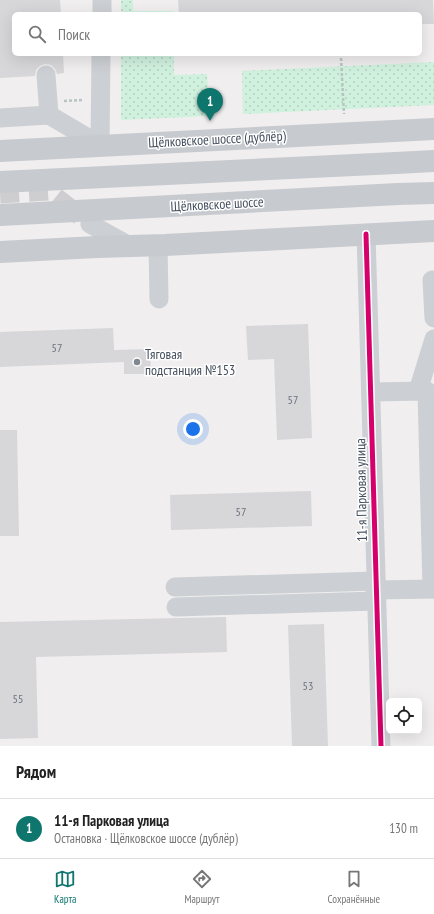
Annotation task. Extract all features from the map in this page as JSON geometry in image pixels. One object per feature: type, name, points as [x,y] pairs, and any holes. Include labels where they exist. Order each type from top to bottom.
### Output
[{"type":"main road","name":"Щёлковское шоссе (дублёр)","points":[[0,151],[434,129]]},
{"type":"main road","points":[[0,182],[434,161]]},
{"type":"main road","name":"Щёлковское шоссе","points":[[0,215],[434,193]]},
{"type":"main road","points":[[0,252],[434,231]]},
{"type":"street","points":[[102,0],[102,12]]},
{"type":"street","points":[[0,118],[49,116],[100,145],[101,56]]},
{"type":"street","points":[[46,75],[49,116]]},
{"type":"street","points":[[90,224],[130,246]]},
{"type":"street","name":"11-я Парковая улица","points":[[366,234],[375,590],[384,713],[381,746]]},
{"type":"street","points":[[158,245],[159,299]]},
{"type":"street","points":[[432,280],[434,318]]},
{"type":"street","points":[[418,391],[434,339]]},
{"type":"street","points":[[175,587],[375,590],[433,589],[427,390],[371,392]]},
{"type":"street","points":[[176,607],[375,590]]},
{"type":"path","points":[[341,58],[344,114]]},
{"type":"green space","points":[[121,0],[133,0],[133,11],[173,11],[173,12],[121,12]]},
{"type":"green space","points":[[121,56],[174,56],[174,75],[207,74],[209,116],[121,120]]},
{"type":"green space","points":[[434,62],[434,105],[243,114],[242,71]]},
{"type":"building","points":[[0,0],[60,0],[61,12],[12,12],[12,56],[63,56],[64,73],[57,74],[51,65],[45,64],[36,70],[35,76],[0,78]]},
{"type":"building","points":[[178,0],[433,0],[434,24],[422,24],[422,12],[179,12]]},
{"type":"building","points":[[308,324],[312,438],[277,440],[274,359],[248,360],[246,326]]},
{"type":"building","points":[[113,328],[114,350],[150,349],[151,374],[124,374],[124,362],[0,367],[0,332]]},
{"type":"building","points":[[0,430],[17,430],[19,536],[0,536]]},
{"type":"building","points":[[311,491],[312,526],[171,530],[170,495]]},
{"type":"building","points":[[226,617],[227,652],[36,657],[38,738],[0,739],[0,622]]},
{"type":"building","points":[[324,624],[328,746],[292,746],[288,625]]},
{"type":"tunnel","points":[[0,194],[48,191],[80,216]]},
{"type":"cycle path","points":[[366,234],[381,746]]},
{"type":"place","name":"11-я Парковая улица","points":[[210,121]]},
{"type":"place","name":"Тяговая подстанция №153","points":[[137,362]]}]
